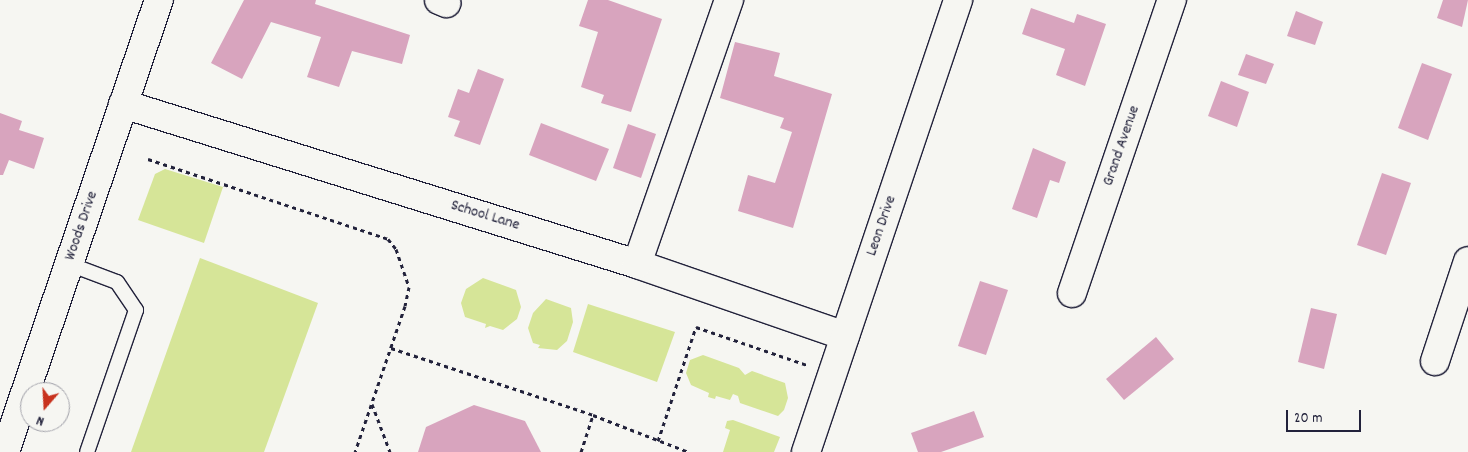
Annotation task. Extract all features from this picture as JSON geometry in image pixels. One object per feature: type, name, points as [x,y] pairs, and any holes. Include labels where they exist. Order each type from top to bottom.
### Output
[{"type":"street","name":"Woods Drive","points":[[5,452],[159,0]]},
{"type":"street","points":[[637,264],[729,0]]},
{"type":"street","name":"Leon Drive","points":[[806,452],[958,0]]},
{"type":"street","name":"Grand Avenue","points":[[1072,293],[1172,0]]},
{"type":"street","name":"School Lane","points":[[124,104],[637,264],[845,336]]},
{"type":"street","points":[[1435,360],[1468,261]]},
{"type":"lane","points":[[69,264],[116,282],[136,310],[87,452]]},
{"type":"path","points":[[148,158],[388,239],[400,258],[409,287],[391,348],[355,452]]},
{"type":"path","points":[[658,441],[696,327],[813,367]]},
{"type":"path","points":[[391,348],[593,415],[689,452]]},
{"type":"path","points":[[372,403],[390,452]]},
{"type":"path","points":[[581,452],[593,415]]},
{"type":"green space","points":[[165,169],[223,187],[204,243],[138,220],[155,174]]},
{"type":"green space","points":[[200,258],[318,303],[264,452],[131,452]]},
{"type":"green space","points":[[483,278],[516,290],[521,307],[517,319],[503,330],[490,326],[485,328],[486,324],[465,317],[461,303],[466,289]]},
{"type":"green space","points":[[546,299],[571,308],[573,322],[567,341],[557,350],[538,348],[540,345],[533,343],[528,328],[533,313]]},
{"type":"green space","points":[[588,304],[675,332],[657,382],[573,352]]},
{"type":"green space","points":[[703,355],[739,368],[745,375],[752,371],[785,383],[788,398],[784,410],[778,416],[740,403],[738,396],[733,394],[730,400],[716,396],[715,399],[708,397],[709,393],[691,385],[686,373],[690,360]]},
{"type":"green space","points":[[733,420],[780,437],[774,452],[723,452],[730,430],[725,428],[727,421]]},
{"type":"building","points":[[244,0],[316,0],[315,4],[410,35],[402,64],[352,51],[339,87],[307,77],[321,37],[271,22],[242,79],[211,63]]},
{"type":"building","points":[[588,0],[608,0],[662,19],[631,112],[601,103],[604,95],[581,87],[598,32],[579,26]]},
{"type":"building","points":[[1443,0],[1468,0],[1462,27],[1437,18]]},
{"type":"building","points":[[1031,8],[1074,23],[1077,14],[1106,24],[1085,86],[1056,75],[1065,49],[1022,34]]},
{"type":"building","points":[[1296,11],[1323,22],[1315,45],[1287,36]]},
{"type":"building","points":[[735,42],[780,53],[774,76],[832,94],[793,228],[738,211],[748,175],[775,183],[792,132],[780,128],[784,118],[720,98]]},
{"type":"building","points":[[1246,54],[1274,64],[1266,84],[1238,75]]},
{"type":"building","points":[[1422,63],[1452,74],[1428,140],[1398,128]]},
{"type":"building","points":[[478,69],[504,79],[480,145],[454,136],[460,121],[448,117],[458,89],[469,93]]},
{"type":"building","points":[[1221,81],[1249,92],[1237,127],[1208,116]]},
{"type":"building","points":[[0,113],[22,121],[19,130],[44,138],[34,169],[9,160],[3,175],[0,175]]},
{"type":"building","points":[[541,123],[609,149],[596,181],[529,155]]},
{"type":"building","points":[[628,124],[656,134],[641,178],[613,168]]},
{"type":"building","points":[[1033,148],[1066,162],[1059,183],[1050,180],[1037,218],[1012,209]]},
{"type":"building","points":[[1382,173],[1411,183],[1386,255],[1357,245]]},
{"type":"building","points":[[980,281],[1008,290],[986,355],[958,346]]},
{"type":"building","points":[[1311,308],[1337,314],[1324,369],[1298,362]]},
{"type":"building","points":[[1156,337],[1174,359],[1124,400],[1106,379]]},
{"type":"building","points":[[474,405],[525,421],[541,452],[418,452],[426,427]]},
{"type":"building","points":[[974,411],[984,437],[941,452],[918,452],[911,433]]}]
